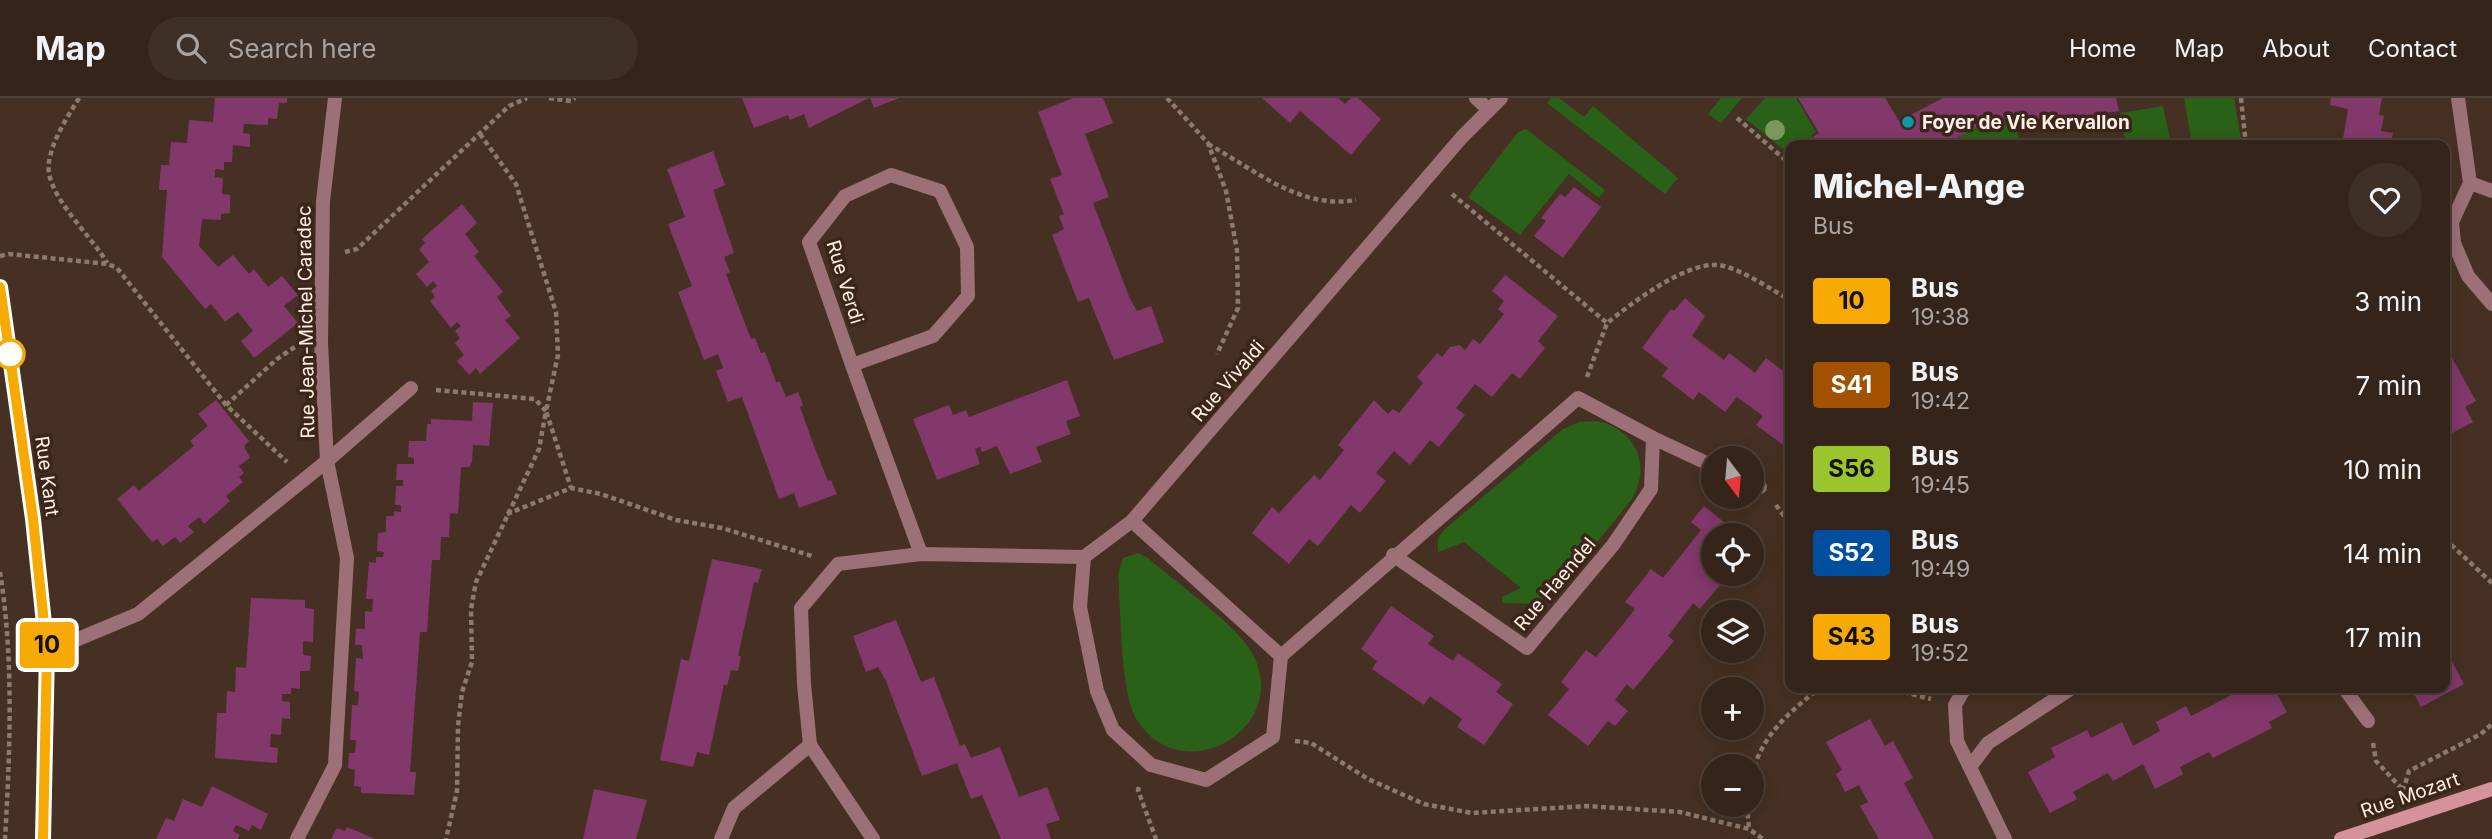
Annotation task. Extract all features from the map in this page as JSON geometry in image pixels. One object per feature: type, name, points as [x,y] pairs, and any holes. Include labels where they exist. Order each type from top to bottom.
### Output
[{"type":"street","name":"Rue Jean-Michel Caradec","points":[[297,839],[335,765],[347,558],[327,461],[321,344],[323,201],[335,98]]},
{"type":"street","points":[[1476,98],[1489,110]]},
{"type":"street","name":"Rue Vivaldi","points":[[1084,557],[1132,521],[1462,136],[1501,98]]},
{"type":"street","points":[[2458,98],[2470,183],[2452,222],[2454,243],[2468,276],[2492,304]]},
{"type":"street","name":"Rue Verdi","points":[[852,365],[933,336],[968,296],[967,247],[940,191],[891,175],[845,196],[809,242],[852,365],[921,554]]},
{"type":"street","points":[[2470,183],[2492,191]]},
{"type":"street","name":"Rue Kant","points":[[0,287],[33,519],[47,652],[43,839]]},
{"type":"street","name":"Rue Jean-Michel Caradec","points":[[47,652],[138,614],[306,479],[411,388]]},
{"type":"street","points":[[873,839],[810,745],[802,608],[838,564],[921,554],[1084,557],[1080,607],[1097,691],[1113,730],[1151,765],[1206,780],[1273,737],[1281,656],[1393,555],[1578,398],[1701,460]]},
{"type":"street","name":"Rue Haendel","points":[[1393,555],[1527,648],[1613,545],[1651,489],[1653,438]]},
{"type":"street","points":[[1132,521],[1281,656]]},
{"type":"street","points":[[1962,693],[1955,705],[1956,741],[2005,839]]},
{"type":"street","points":[[1970,767],[1988,743],[2064,693]]},
{"type":"street","points":[[2348,693],[2368,721]]},
{"type":"street","points":[[721,839],[734,808],[810,745]]},
{"type":"street","name":"Rue Mozart","points":[[2342,839],[2492,789]]},
{"type":"path","points":[[79,98],[55,139],[48,165],[54,186],[66,208],[100,249],[108,264]]},
{"type":"path","points":[[322,259],[357,249],[509,106],[527,98]]},
{"type":"path","points":[[549,98],[571,101],[575,98]]},
{"type":"path","points":[[1167,98],[1208,143],[1304,198],[1335,204],[1356,200]]},
{"type":"path","points":[[2241,98],[2245,140]]},
{"type":"path","points":[[1737,118],[1785,160]]},
{"type":"path","points":[[446,839],[457,791],[458,726],[462,692],[472,663],[471,608],[476,582],[539,449],[558,355],[556,313],[516,184],[480,134]]},
{"type":"path","points":[[1208,143],[1226,191],[1237,250],[1238,308],[1217,354]]},
{"type":"path","points":[[1452,194],[1607,323]]},
{"type":"path","points":[[0,256],[28,255],[108,264],[117,268],[226,405],[306,479]]},
{"type":"path","points":[[1578,398],[1607,323],[1661,286],[1692,270],[1717,265],[1755,280],[1785,297]]},
{"type":"path","points":[[226,405],[295,346],[321,344]]},
{"type":"path","points":[[411,388],[535,399],[546,411],[571,488]]},
{"type":"path","points":[[506,514],[571,488],[601,494],[676,520],[722,528],[838,564]]},
{"type":"path","points":[[2450,544],[2492,583]]},
{"type":"path","points":[[0,572],[8,683],[9,777],[5,839]]},
{"type":"path","points":[[1757,754],[1794,707],[1814,693]]},
{"type":"path","points":[[1907,693],[1955,705]]},
{"type":"path","points":[[2368,721],[2376,761],[2403,791],[2409,771],[2481,734],[2492,724]]},
{"type":"path","points":[[1273,737],[1311,743],[1368,779],[1424,804],[1472,813],[1627,807],[1680,812],[1749,829],[1763,839]]},
{"type":"path","points":[[1151,765],[1138,790],[1156,839]]},
{"type":"path","points":[[1748,817],[1749,829]]},
{"type":"green space","points":[[1551,98],[1559,98],[1584,117],[1593,106],[1678,178],[1665,194],[1547,103]]},
{"type":"green space","points":[[1721,98],[1742,98],[1721,123],[1708,114]]},
{"type":"green space","points":[[1765,98],[1796,98],[1816,132],[1811,136],[1813,140],[1785,140],[1785,151],[1746,119]]},
{"type":"green space","points":[[2184,98],[2234,98],[2241,140],[2191,140]]},
{"type":"green space","points":[[2163,106],[2170,140],[2125,140],[2120,113]]},
{"type":"green space","points":[[2013,120],[2019,140],[1953,140],[1975,128]]},
{"type":"green space","points":[[1526,129],[1605,190],[1599,198],[1569,174],[1520,235],[1468,197],[1518,132]]},
{"type":"green space","points":[[1597,421],[1610,425],[1630,440],[1640,461],[1638,486],[1632,499],[1557,592],[1533,604],[1502,602],[1502,597],[1521,588],[1464,542],[1438,552],[1438,538],[1444,530],[1563,429],[1579,422]]},
{"type":"green space","points":[[1138,553],[1148,558],[1218,616],[1251,651],[1261,678],[1258,704],[1246,725],[1228,741],[1205,750],[1180,751],[1157,741],[1137,720],[1131,707],[1124,671],[1118,574],[1123,558]]},
{"type":"building","points":[[215,98],[287,98],[287,103],[279,103],[277,119],[268,118],[268,125],[244,124],[243,133],[250,134],[250,147],[233,145],[232,162],[224,162],[224,170],[215,169],[215,177],[223,178],[222,194],[230,195],[230,213],[221,214],[221,220],[202,219],[199,246],[218,267],[233,255],[249,274],[254,269],[268,287],[282,276],[298,295],[284,306],[298,323],[254,358],[241,341],[253,331],[238,312],[225,322],[211,304],[205,309],[162,257],[167,190],[159,190],[161,165],[169,165],[171,142],[187,143],[189,120],[213,122]]},
{"type":"building","points":[[742,98],[869,98],[809,128],[804,114],[790,120],[788,115],[754,128]]},
{"type":"building","points":[[870,98],[899,98],[874,108]]},
{"type":"building","points":[[1073,98],[1103,98],[1113,123],[1085,134],[1109,197],[1093,203],[1130,299],[1137,311],[1151,306],[1164,342],[1114,360],[1089,298],[1078,302],[1052,235],[1064,229],[1059,216],[1064,214],[1050,179],[1062,175],[1038,112]]},
{"type":"building","points":[[1262,98],[1338,98],[1345,104],[1351,98],[1358,98],[1381,119],[1351,155],[1300,111],[1290,123]]},
{"type":"building","name":"Foyer de Vie Kervallon","points":[[1798,98],[1885,98],[1899,121],[1943,98],[2116,98],[2119,111],[2032,124],[2031,117],[1975,128],[1953,140],[1815,140],[1813,137],[1819,133]]},
{"type":"building","points":[[2331,98],[2382,98],[2379,115],[2384,116],[2381,131],[2393,133],[2391,140],[2343,140],[2348,109],[2330,105]]},
{"type":"building","points":[[713,151],[725,185],[713,190],[734,253],[724,257],[730,272],[726,274],[751,339],[755,338],[761,353],[765,352],[776,382],[780,382],[786,397],[798,392],[803,405],[800,407],[814,446],[828,481],[831,480],[837,494],[799,508],[794,493],[779,499],[742,397],[728,402],[716,371],[723,368],[718,354],[704,360],[678,292],[692,286],[668,224],[685,217],[667,169]]},
{"type":"building","points":[[1574,187],[1601,207],[1563,258],[1534,236],[1546,221],[1541,218],[1560,194],[1565,197]]},
{"type":"building","points":[[462,204],[477,223],[465,234],[479,252],[474,256],[503,292],[497,297],[511,316],[505,320],[520,338],[480,374],[476,368],[469,375],[457,361],[464,355],[455,343],[460,338],[455,331],[461,326],[457,322],[451,328],[430,301],[435,297],[431,291],[437,286],[433,281],[427,287],[416,274],[429,262],[419,249],[425,243],[422,239]]},
{"type":"building","points":[[1505,275],[1558,316],[1538,341],[1545,348],[1520,379],[1512,373],[1492,397],[1475,384],[1456,408],[1465,415],[1439,447],[1430,440],[1410,465],[1394,451],[1376,473],[1386,481],[1360,513],[1351,505],[1318,546],[1309,539],[1289,564],[1252,533],[1272,507],[1279,513],[1314,475],[1320,480],[1344,450],[1338,445],[1374,400],[1388,414],[1393,409],[1399,413],[1423,383],[1417,377],[1437,353],[1442,357],[1450,347],[1459,345],[1465,350],[1473,339],[1480,344],[1504,314],[1498,309],[1504,301],[1492,291]]},
{"type":"building","points":[[1685,298],[1705,316],[1692,336],[1724,360],[1729,353],[1755,373],[1766,358],[1785,372],[1785,446],[1756,425],[1763,416],[1737,397],[1725,412],[1699,392],[1693,400],[1662,376],[1668,368],[1642,348],[1671,309],[1674,311]]},
{"type":"building","points":[[2451,356],[2476,401],[2465,407],[2473,422],[2450,434]]},
{"type":"building","points":[[1067,380],[1080,416],[1066,421],[1071,434],[1036,447],[1042,462],[1010,474],[997,446],[982,452],[980,447],[975,449],[980,464],[937,480],[913,419],[949,405],[953,415],[966,410],[969,417]]},
{"type":"building","points":[[216,400],[249,441],[244,446],[250,458],[239,466],[244,473],[239,477],[243,482],[226,496],[230,501],[204,524],[199,517],[188,526],[194,532],[180,543],[175,537],[163,546],[157,539],[152,542],[117,499],[134,485],[139,491],[194,446],[190,441],[208,426],[198,414]]},
{"type":"building","points":[[473,402],[493,403],[489,446],[473,445],[472,462],[469,467],[461,467],[458,514],[450,513],[449,537],[441,537],[440,560],[432,560],[427,632],[420,632],[410,772],[416,772],[414,795],[361,793],[361,787],[354,786],[355,770],[348,768],[349,753],[355,753],[356,740],[350,740],[352,705],[358,705],[359,692],[354,691],[356,658],[363,659],[362,645],[355,645],[356,629],[365,629],[365,611],[372,612],[373,599],[366,599],[369,562],[376,563],[376,557],[383,557],[384,552],[377,551],[378,533],[386,532],[386,516],[394,516],[394,511],[401,512],[401,505],[395,505],[396,486],[403,486],[403,480],[396,480],[397,464],[414,464],[414,458],[408,457],[409,441],[426,441],[427,424],[431,424],[431,419],[472,421]]},
{"type":"building","points":[[1702,509],[1708,509],[1725,523],[1701,523],[1701,530],[1691,522]]},
{"type":"building","points":[[1701,530],[1701,586],[1719,586],[1707,600],[1701,600],[1700,609],[1693,603],[1668,636],[1674,641],[1633,690],[1627,684],[1615,700],[1628,711],[1615,726],[1608,721],[1588,746],[1548,715],[1569,689],[1561,682],[1586,650],[1596,657],[1616,633],[1635,609],[1625,602],[1651,569],[1663,578]]},
{"type":"building","points":[[712,559],[762,569],[758,583],[754,582],[738,656],[741,656],[738,671],[731,670],[727,686],[724,684],[709,755],[697,752],[693,767],[660,760],[681,659],[689,661]]},
{"type":"building","points":[[251,598],[305,600],[305,608],[314,609],[313,642],[303,641],[303,655],[311,656],[310,671],[300,671],[300,689],[291,688],[291,694],[282,694],[282,701],[290,702],[290,719],[282,718],[281,735],[271,734],[270,747],[278,748],[277,763],[215,758],[217,713],[226,713],[227,691],[235,692],[236,667],[246,668]]},
{"type":"building","points":[[1391,606],[1434,636],[1428,644],[1453,661],[1458,653],[1502,684],[1496,692],[1513,704],[1484,745],[1457,727],[1462,719],[1430,696],[1424,705],[1372,669],[1377,661],[1361,649]]},
{"type":"building","points":[[896,620],[921,682],[934,677],[960,746],[965,744],[971,758],[1000,747],[1019,797],[1047,787],[1060,820],[1046,824],[1051,839],[1001,839],[982,795],[971,799],[957,763],[922,776],[886,681],[878,667],[866,672],[853,636]]},
{"type":"building","points":[[2450,658],[2464,684],[2450,691]]},
{"type":"building","points":[[2235,693],[2277,693],[2287,712],[2269,722],[2272,728],[2213,758],[2209,752],[2180,767],[2183,774],[2155,789],[2143,764],[2113,781],[2108,773],[2073,792],[2077,799],[2050,813],[2028,772],[2055,757],[2051,748],[2087,730],[2091,738],[2122,722],[2133,746],[2160,731],[2156,722],[2186,706],[2191,716]]},
{"type":"building","points":[[2414,693],[2447,693],[2421,707]]},
{"type":"building","points":[[1870,719],[1885,746],[1893,741],[1913,778],[1904,783],[1934,839],[1879,839],[1860,806],[1868,802],[1859,785],[1845,792],[1836,774],[1842,770],[1826,742]]},
{"type":"building","points":[[212,786],[268,814],[261,830],[252,825],[249,831],[236,825],[233,831],[240,835],[238,839],[156,839],[166,818],[174,821],[183,799],[202,807]]},
{"type":"building","points":[[594,789],[647,800],[636,839],[583,839]]},
{"type":"building","points":[[347,827],[375,839],[331,839],[337,828],[345,831]]},
{"type":"bus line","name":"10","points":[[0,287],[33,519],[47,652],[43,839]]},
{"type":"place","name":"Foyer de Vie Kervallon","points":[[1908,122]]}]
